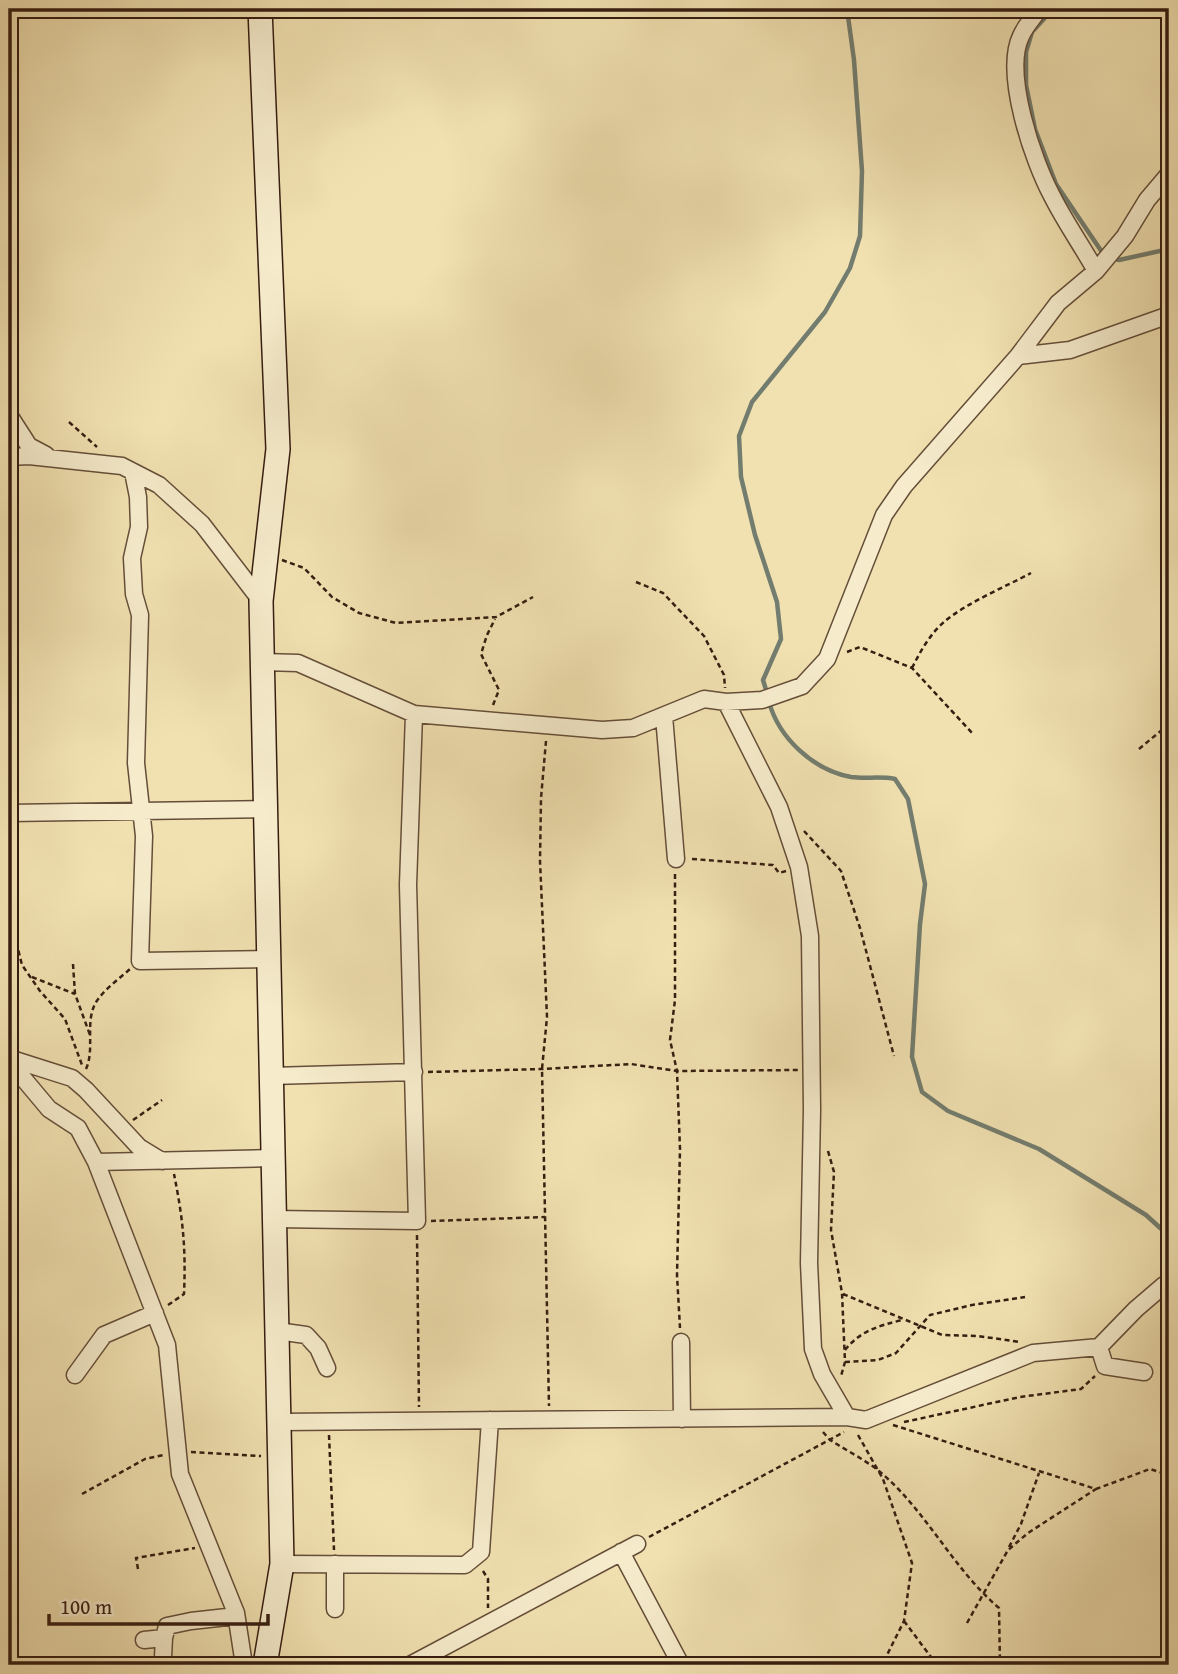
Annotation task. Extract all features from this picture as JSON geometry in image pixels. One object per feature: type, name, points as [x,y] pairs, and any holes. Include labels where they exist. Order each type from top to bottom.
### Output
[{"type":"street","points":[[9,1066],[50,1109],[78,1128],[96,1162],[167,1345],[180,1474],[236,1616],[243,1658],[266,1658],[282,1564],[261,601],[278,449],[260,9]]},
{"type":"street","points":[[1039,9],[1020,36],[1014,65],[1021,108],[1034,155],[1051,196],[1104,261]]},
{"type":"street","points":[[262,662],[298,663],[414,714],[602,730],[633,728],[704,699],[726,702],[762,700],[802,686],[827,659],[884,515],[904,486],[1018,356],[1058,303],[1104,261],[1169,174]]},
{"type":"street","points":[[1018,356],[1070,350],[1169,315]]},
{"type":"street","points":[[9,415],[29,446],[51,458]]},
{"type":"street","points":[[11,460],[51,458],[128,469],[159,485],[202,524],[261,601]]},
{"type":"street","points":[[128,469],[138,497],[139,527],[132,558],[134,594],[140,615],[136,763],[144,836],[140,961],[268,959]]},
{"type":"street","points":[[726,702],[779,807],[799,867],[810,936],[812,1070],[809,1263],[813,1349],[822,1374],[847,1417]]},
{"type":"street","points":[[274,1219],[417,1221],[408,885],[414,714]]},
{"type":"street","points":[[664,716],[676,859]]},
{"type":"street","points":[[9,813],[265,809]]},
{"type":"street","points":[[9,1058],[72,1078],[139,1147],[167,1161]]},
{"type":"street","points":[[271,1076],[414,1072]]},
{"type":"street","points":[[96,1162],[273,1158]]},
{"type":"street","points":[[279,1422],[847,1417],[866,1420],[1033,1353],[1099,1347],[1164,1285]]},
{"type":"street","points":[[75,1375],[104,1335],[155,1313]]},
{"type":"street","points":[[276,1331],[306,1335],[318,1348],[327,1368]]},
{"type":"street","points":[[681,1342],[682,1419]]},
{"type":"street","points":[[1099,1347],[1105,1366],[1144,1372]]},
{"type":"street","points":[[282,1564],[465,1565],[481,1552],[489,1420]]},
{"type":"street","points":[[410,1665],[637,1544]]},
{"type":"street","points":[[621,1552],[681,1665]]},
{"type":"street","points":[[335,1564],[335,1609]]},
{"type":"street","points":[[163,1657],[167,1626],[236,1616]]},
{"type":"street","points":[[144,1640],[164,1638]]},
{"type":"path","points":[[69,422],[128,469]]},
{"type":"path","points":[[266,554],[304,568],[332,597],[359,613],[396,623],[496,617],[533,597]]},
{"type":"path","points":[[912,668],[924,646],[944,622],[1031,573]]},
{"type":"path","points":[[636,582],[663,593],[704,636],[724,675],[726,702]]},
{"type":"path","points":[[480,721],[496,701],[499,690],[481,654],[496,617]]},
{"type":"path","points":[[827,659],[859,647],[912,668],[973,734]]},
{"type":"path","points":[[1139,749],[1169,724]]},
{"type":"path","points":[[547,726],[540,848],[547,1017],[542,1069],[550,1420]]},
{"type":"path","points":[[779,807],[821,847],[841,871],[860,928],[894,1056]]},
{"type":"path","points":[[9,832],[18,949],[22,965],[40,992],[65,1019],[81,1061],[83,1075],[91,1058],[90,1024],[95,1004],[140,961]]},
{"type":"path","points":[[681,1342],[677,1275],[680,1149],[677,1071],[670,1040],[674,1000],[676,859],[773,865],[779,873],[799,867]]},
{"type":"path","points":[[73,964],[75,994],[91,1038]]},
{"type":"path","points":[[30,976],[75,994]]},
{"type":"path","points":[[414,1072],[631,1064],[677,1071],[812,1070]]},
{"type":"path","points":[[122,1129],[162,1100]]},
{"type":"path","points":[[827,1148],[834,1172],[831,1230],[842,1293],[845,1350],[845,1362],[834,1396]]},
{"type":"path","points":[[155,1313],[184,1294],[186,1249],[183,1217],[167,1161]]},
{"type":"path","points":[[420,1421],[417,1221],[545,1217]]},
{"type":"path","points":[[842,1293],[942,1335],[1019,1341],[1033,1353]]},
{"type":"path","points":[[845,1362],[878,1360],[896,1353],[930,1315],[1025,1297]]},
{"type":"path","points":[[845,1350],[854,1339],[873,1327],[904,1319]]},
{"type":"path","points":[[893,1425],[1020,1397],[1082,1389],[1105,1366]]},
{"type":"path","points":[[847,1417],[879,1472],[912,1563],[904,1621],[882,1665]]},
{"type":"path","points":[[866,1420],[893,1425],[1096,1489]]},
{"type":"path","points":[[329,1421],[335,1564]]},
{"type":"path","points":[[637,1544],[829,1439],[879,1472],[914,1508],[984,1595],[999,1608],[1000,1665]]},
{"type":"path","points":[[82,1494],[145,1459],[178,1451],[279,1457]]},
{"type":"path","points":[[1008,1550],[1028,1533],[1096,1489],[1150,1469],[1169,1475]]},
{"type":"path","points":[[967,1623],[1021,1524],[1039,1473]]},
{"type":"path","points":[[138,1569],[136,1558],[208,1545]]},
{"type":"path","points":[[475,1557],[488,1579],[488,1622]]},
{"type":"path","points":[[904,1621],[937,1665]]},
{"type":"waterway","points":[[767,693],[763,680],[781,639],[777,602],[755,535],[741,477],[739,436],[752,402],[825,312],[850,268],[860,236],[862,171],[854,60],[847,9]]},
{"type":"waterway","points":[[1053,9],[1032,32],[1026,52],[1026,85],[1035,129],[1056,184],[1104,255]]},
{"type":"waterway","points":[[1112,258],[1119,260],[1169,249]]},
{"type":"waterway","points":[[769,702],[789,740],[811,760],[851,777],[895,779],[908,799],[925,884],[912,1057],[922,1092],[948,1111],[1039,1149],[1146,1215],[1169,1236]]}]
